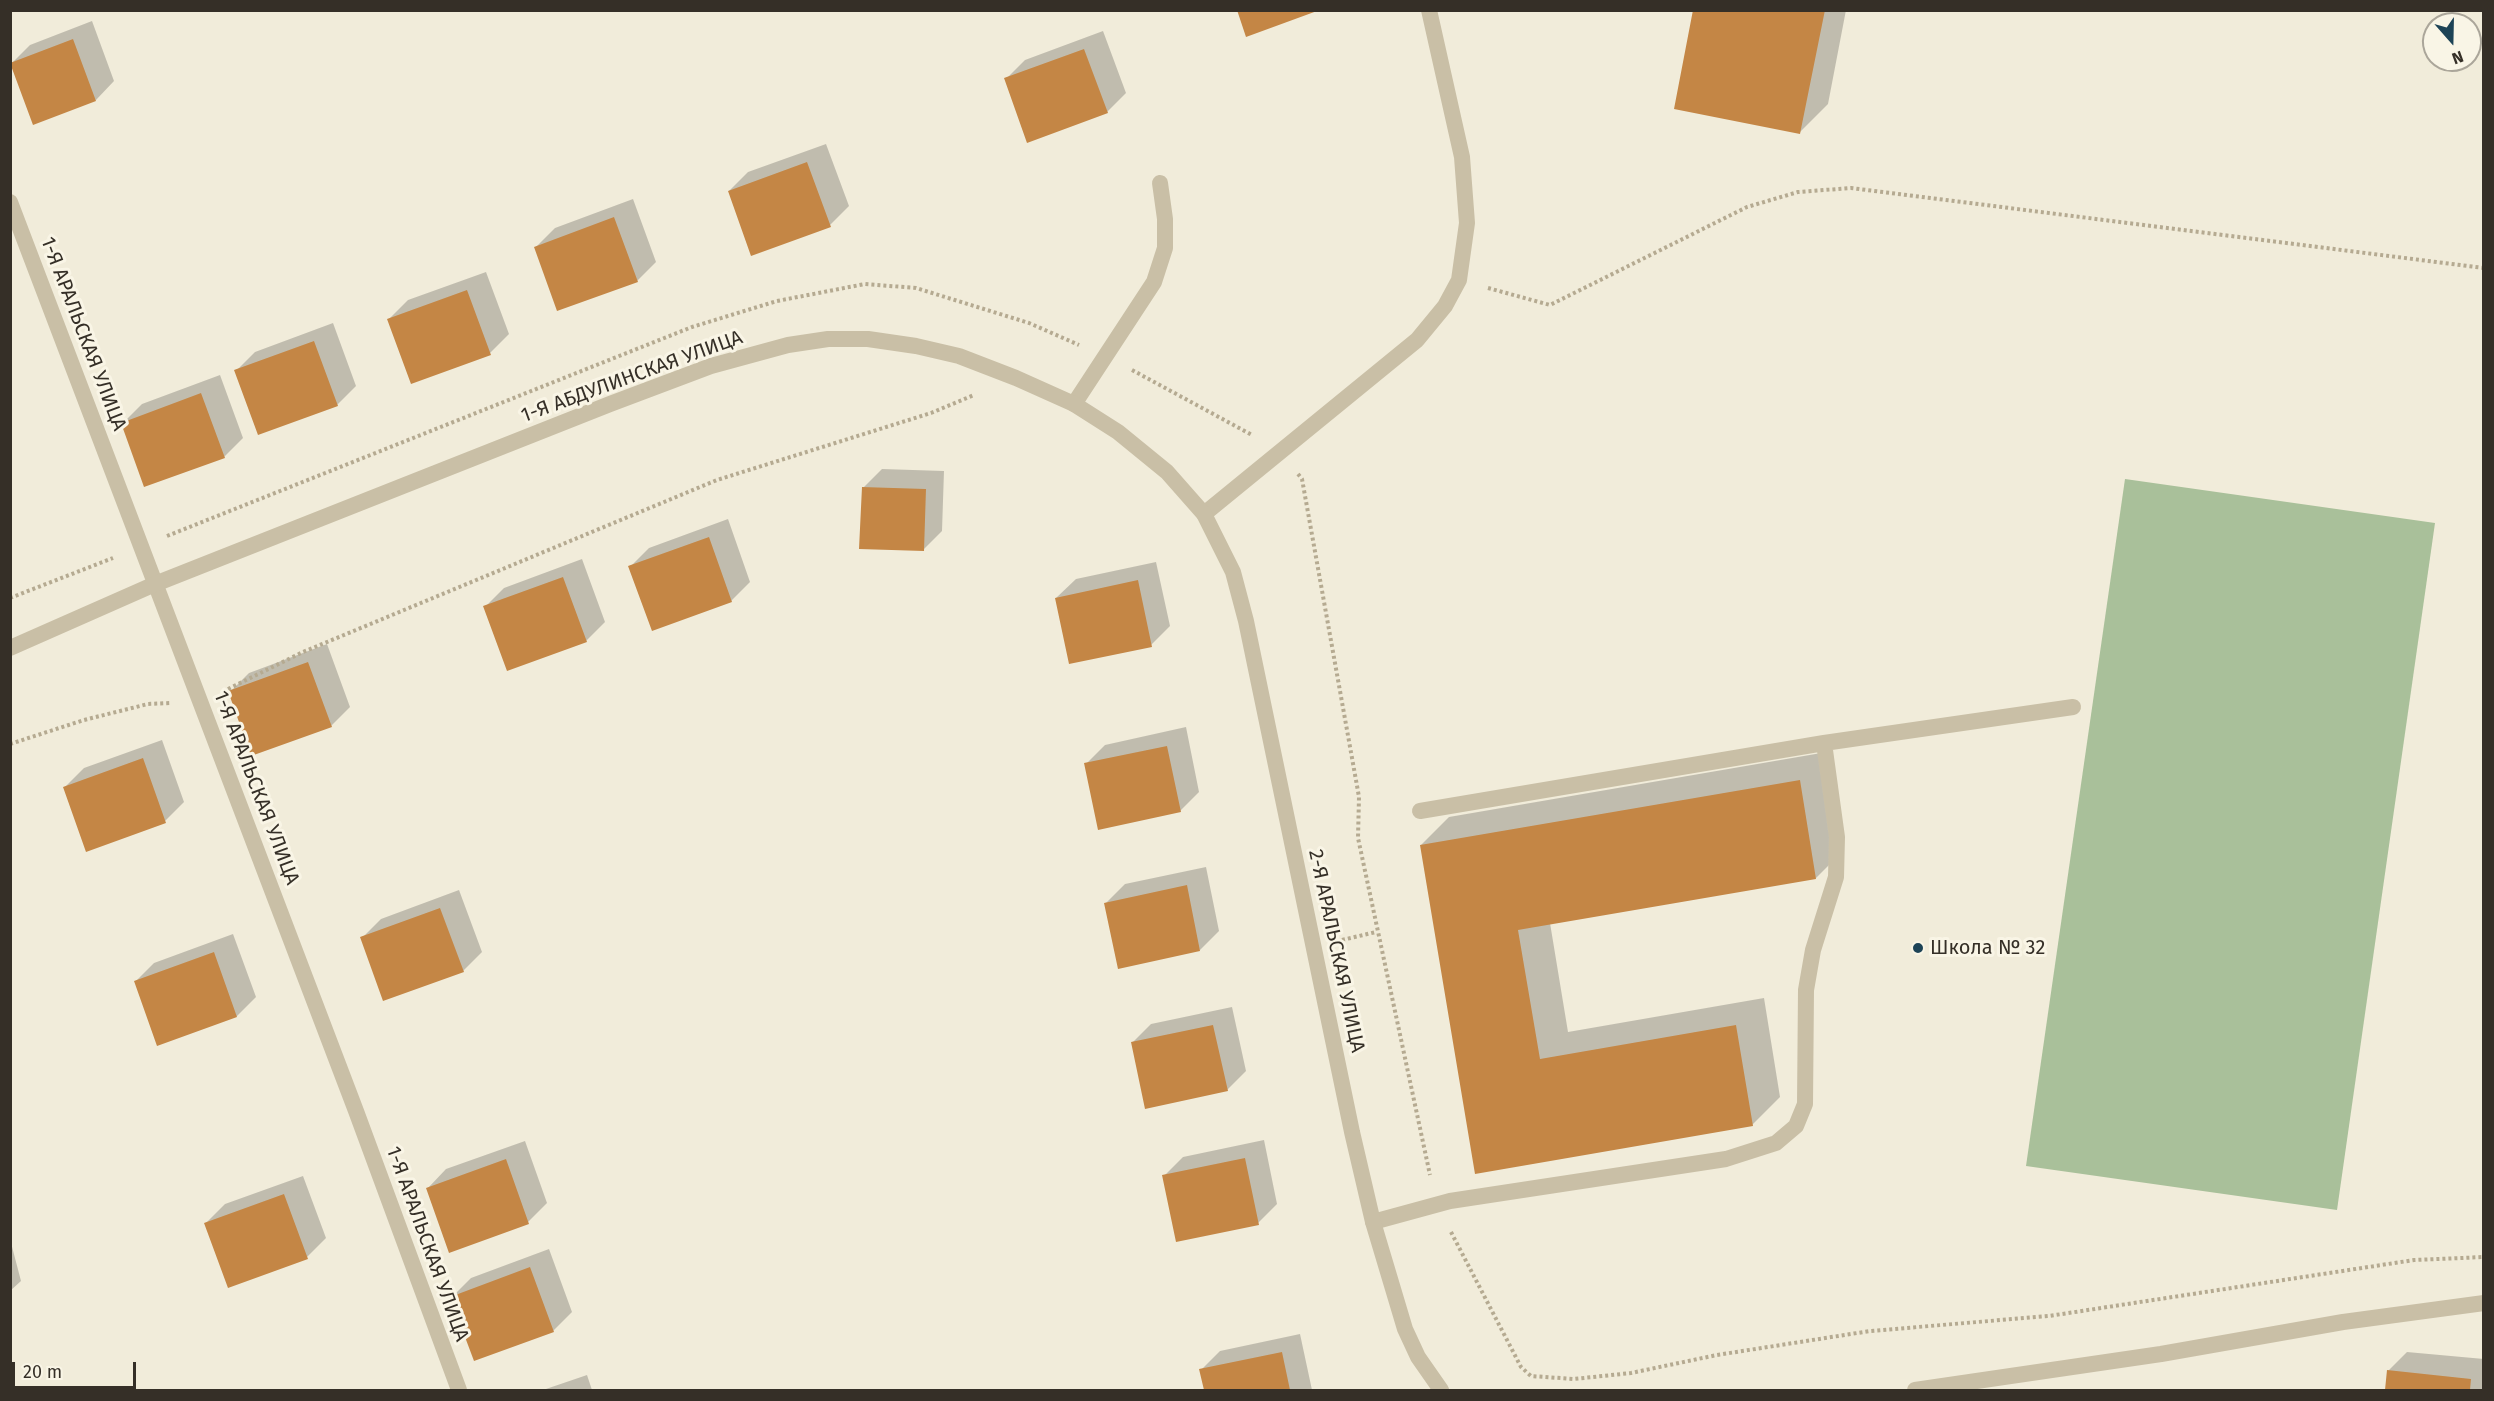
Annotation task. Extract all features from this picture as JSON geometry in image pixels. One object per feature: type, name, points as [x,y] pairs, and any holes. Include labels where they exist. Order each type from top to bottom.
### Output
[{"type":"street","points":[[1204,514],[1417,340],[1445,306],[1459,280],[1467,223],[1462,157],[1429,10]]},
{"type":"street","points":[[1074,404],[1154,282],[1165,248],[1165,219],[1160,183]]},
{"type":"street","name":"1-Я АРАЛЬСКАЯ УЛИЦА","points":[[10,202],[360,1122],[459,1390]]},
{"type":"street","name":"1-Я АБДУЛИНСКАЯ УЛИЦА","points":[[10,648],[155,584],[610,404],[711,366],[788,345],[828,339],[868,339],[959,356],[1074,404],[1118,432],[1167,472],[1204,514]]},
{"type":"street","name":"2-Я АРАЛЬСКАЯ УЛИЦА","points":[[1204,514],[1233,572],[1246,621],[1352,1132],[1373,1222],[1405,1329],[1418,1357],[1441,1390]]},
{"type":"street","points":[[1420,811],[1824,743],[2073,707]]},
{"type":"street","points":[[1373,1222],[1437,1204],[1726,1159],[1776,1143],[1796,1126],[1805,1104],[1806,990],[1813,950],[1836,877],[1837,837],[1824,743]]},
{"type":"street","points":[[1915,1390],[2161,1354],[2343,1322],[2484,1304]]},
{"type":"path","points":[[1459,280],[1550,305],[1747,207],[1798,192],[1851,188],[2484,268]]},
{"type":"path","points":[[10,744],[84,720],[148,704],[200,702],[303,652],[717,480],[931,413],[1016,378]]},
{"type":"path","points":[[1281,451],[1302,479],[1359,797],[1358,838],[1437,1204],[1521,1367],[1531,1376],[1574,1379],[1631,1373],[1717,1355],[1870,1331],[2049,1316],[2414,1260],[2484,1257]]},
{"type":"path","points":[[10,598],[141,547]]},
{"type":"green space","points":[[2125,479],[2435,523],[2337,1210],[2026,1166]]},
{"type":"building","points":[[1237,10],[1317,10],[1317,11],[1246,37]]},
{"type":"building","points":[[1693,10],[1825,10],[1800,134],[1674,109]]},
{"type":"building","points":[[73,39],[96,101],[33,125],[10,63]]},
{"type":"building","points":[[1084,49],[1108,113],[1027,143],[1004,78]]},
{"type":"building","points":[[807,162],[831,227],[751,256],[728,191]]},
{"type":"building","points":[[614,217],[638,282],[557,311],[534,247]]},
{"type":"building","points":[[467,290],[491,355],[411,384],[387,319]]},
{"type":"building","points":[[314,341],[338,406],[258,435],[234,370]]},
{"type":"building","points":[[201,393],[225,458],[144,487],[121,423]]},
{"type":"building","points":[[862,487],[926,489],[924,551],[859,549]]},
{"type":"building","points":[[709,537],[732,602],[652,631],[628,566]]},
{"type":"building","points":[[563,577],[587,642],[507,671],[483,606]]},
{"type":"building","points":[[1138,580],[1152,647],[1069,664],[1055,598]]},
{"type":"building","points":[[308,662],[332,727],[251,756],[228,691]]},
{"type":"building","points":[[1167,746],[1181,812],[1098,830],[1084,763]]},
{"type":"building","points":[[143,758],[166,823],[86,852],[63,787]]},
{"type":"building","points":[[1800,780],[1816,879],[1518,930],[1540,1059],[1736,1025],[1753,1126],[1475,1174],[1420,845]]},
{"type":"building","points":[[1187,885],[1200,951],[1118,969],[1104,903]]},
{"type":"building","points":[[440,908],[464,972],[383,1001],[360,937]]},
{"type":"building","points":[[214,952],[237,1017],[157,1046],[134,981]]},
{"type":"building","points":[[1213,1025],[1228,1091],[1145,1109],[1131,1042]]},
{"type":"building","points":[[1245,1158],[1259,1225],[1176,1242],[1162,1175]]},
{"type":"building","points":[[506,1159],[529,1224],[449,1253],[426,1188]]},
{"type":"building","points":[[284,1194],[308,1259],[228,1288],[204,1223]]},
{"type":"building","points":[[530,1267],[554,1332],[474,1361],[450,1297]]},
{"type":"building","points":[[1282,1352],[1290,1390],[1204,1390],[1199,1369]]},
{"type":"building","points":[[2387,1370],[2471,1379],[2470,1390],[2385,1390]]},
{"type":"place","name":"Школа № 32","points":[[1918,948]]}]
